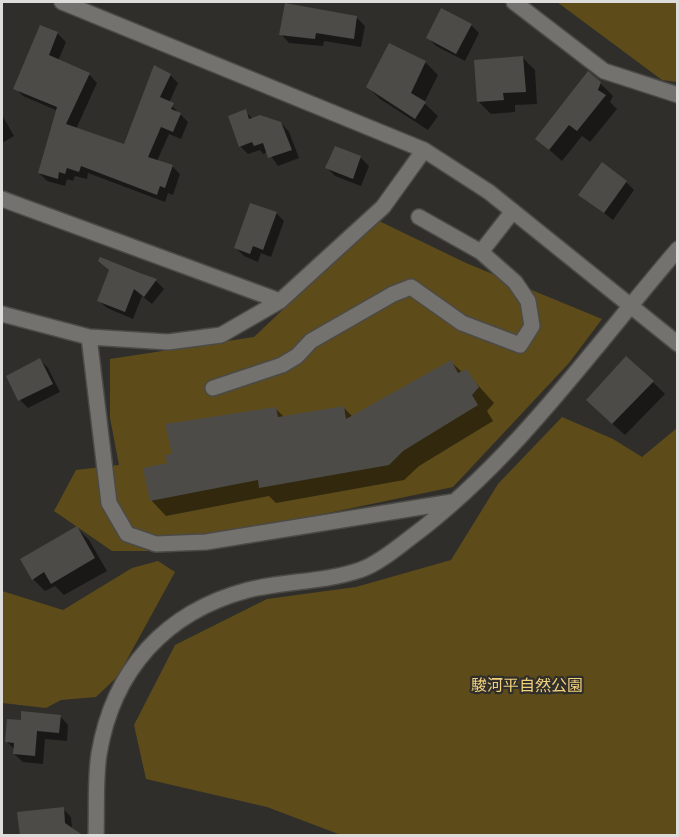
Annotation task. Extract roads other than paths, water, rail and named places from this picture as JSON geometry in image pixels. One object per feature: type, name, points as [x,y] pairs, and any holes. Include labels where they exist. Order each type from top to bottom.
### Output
[{"type":"street","points":[[62,2],[424,150],[489,192],[678,344]]},
{"type":"street","points":[[514,2],[604,71],[678,95]]},
{"type":"street","points":[[2,314],[89,337],[168,342],[221,335],[280,301],[383,207],[424,150]]},
{"type":"street","points":[[2,199],[280,301]]},
{"type":"street","points":[[482,252],[513,211]]},
{"type":"street","points":[[213,388],[282,365],[297,356],[311,341],[393,294],[411,287],[462,323],[520,345],[532,326],[528,301],[515,282],[482,252],[419,217]]},
{"type":"street","points":[[96,836],[99,756],[107,715],[125,677],[157,635],[189,613],[247,590],[361,570],[409,539],[528,430],[607,338],[631,304],[678,249]]},
{"type":"street","points":[[89,337],[109,503],[127,534],[156,544],[206,542],[452,502]]},
{"type":"park label","name":"駿河平自然公園","points":[[527,687]]}]
